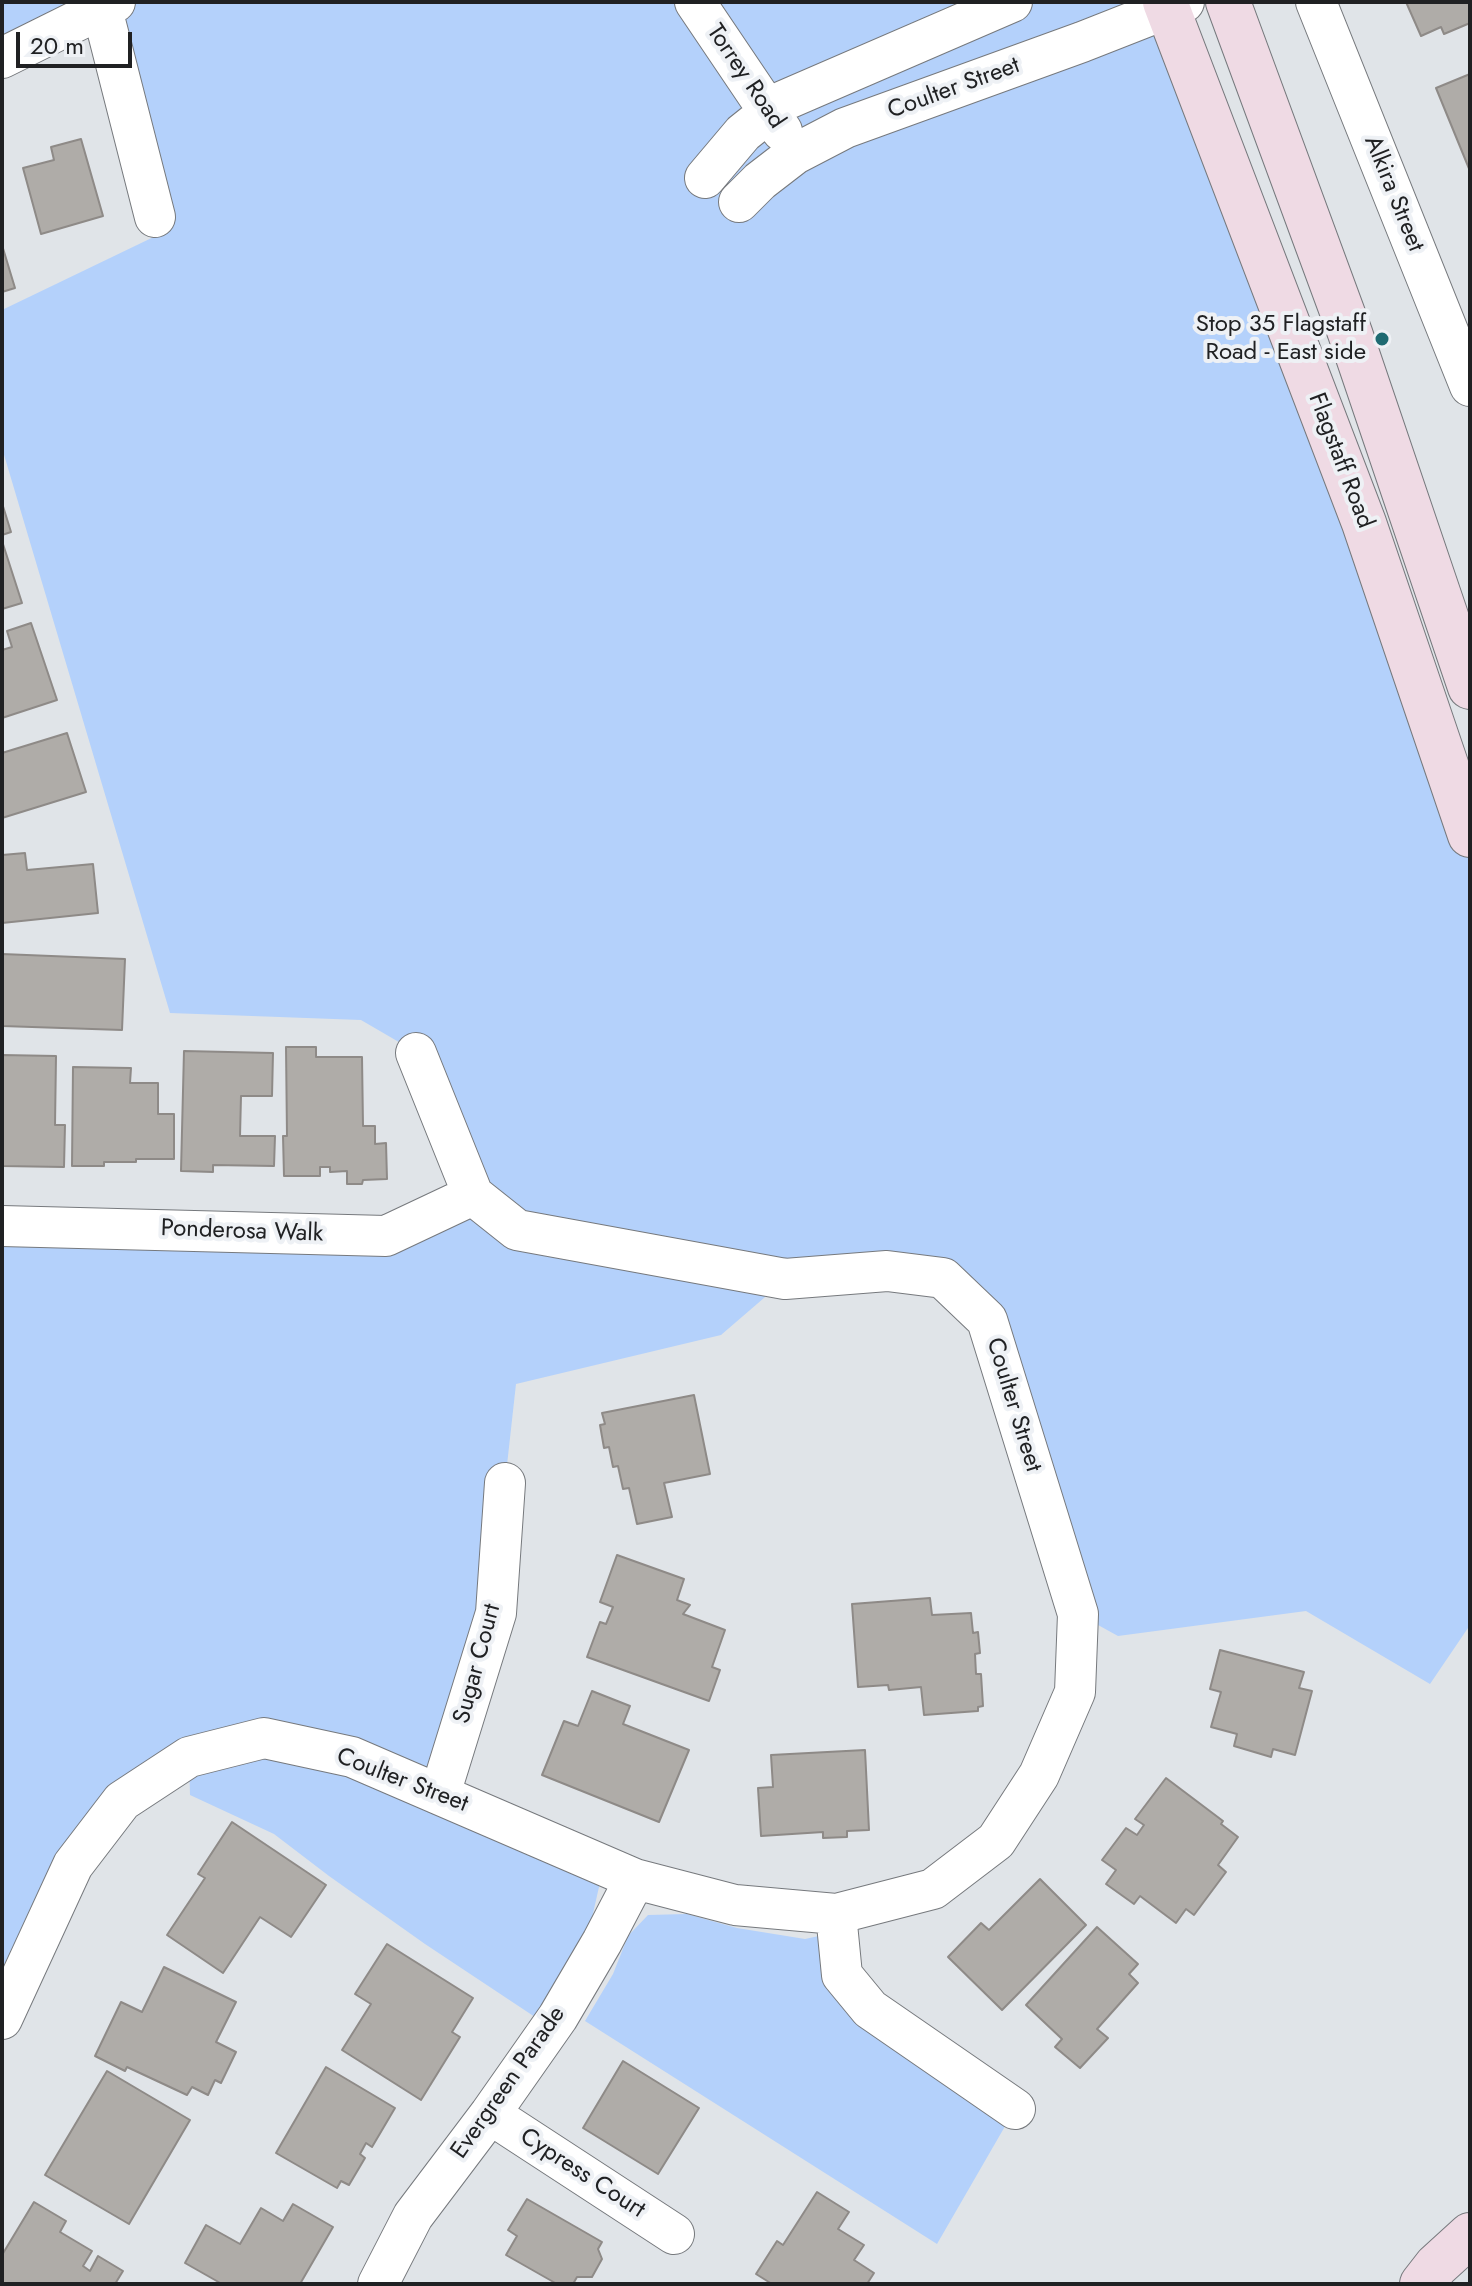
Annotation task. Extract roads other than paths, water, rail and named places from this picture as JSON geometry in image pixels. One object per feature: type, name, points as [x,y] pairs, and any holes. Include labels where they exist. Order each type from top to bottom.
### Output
[{"type":"main road","name":"Flagstaff Road","points":[[1228,2],[1350,333],[1470,687]]},
{"type":"main road","name":"Flagstaff Road","points":[[1173,4],[1364,523],[1470,835]]},
{"type":"main road","points":[[1422,2284],[1436,2266],[1470,2235]]},
{"type":"main road","points":[[1444,2284],[1470,2271]]},
{"type":"street","name":"Torrey Road","points":[[695,2],[769,110],[795,154]]},
{"type":"street","points":[[705,178],[733,143],[769,110],[803,90],[1012,2]]},
{"type":"street","name":"Alkira Street","points":[[1316,2],[1470,386]]},
{"type":"street","name":"Coulter Street","points":[[739,202],[795,154],[845,128],[1068,48],[1173,4]]},
{"type":"street","points":[[2,58],[109,5],[155,217]]},
{"type":"street","name":"Coulter Street","points":[[2,2019],[73,1865],[122,1801],[189,1757],[264,1738],[352,1757],[635,1879],[735,1905],[836,1914],[933,1889],[996,1841],[1039,1775],[1075,1692],[1078,1614],[987,1320],[943,1278],[887,1271],[785,1279],[517,1230],[473,1195],[416,1053]]},
{"type":"street","name":"Ponderosa Walk","points":[[2,1226],[386,1236],[473,1195]]},
{"type":"street","name":"Sugar Court","points":[[440,1794],[496,1613],[505,1483]]},
{"type":"street","name":"Evergreen Parade","points":[[378,2284],[413,2216],[558,2017],[635,1879]]},
{"type":"street","points":[[836,1914],[842,1975],[870,2009],[1015,2109]]},
{"type":"street","name":"Cypress Court","points":[[490,2114],[674,2234]]},
{"type":"place","name":"Stop 35 Flagstaff Road - East side","points":[[1382,339]]}]
